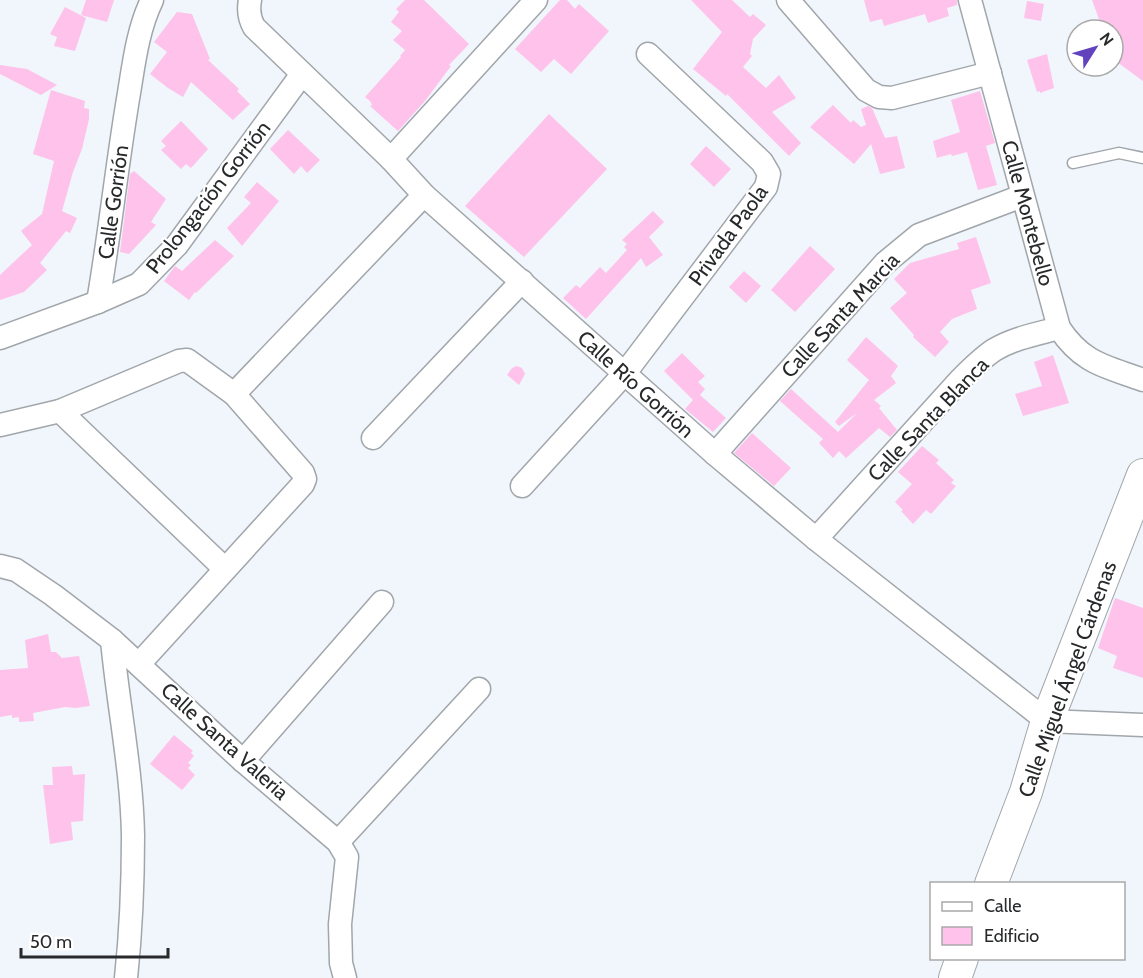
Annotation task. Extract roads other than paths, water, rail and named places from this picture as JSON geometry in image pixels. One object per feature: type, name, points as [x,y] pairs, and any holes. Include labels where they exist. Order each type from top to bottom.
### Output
[{"type":"street","name":"Calle Gorrión","points":[[98,302],[139,34],[152,0]]},
{"type":"street","points":[[391,159],[536,0]]},
{"type":"street","points":[[788,0],[866,90],[879,97],[892,98],[990,74]]},
{"type":"street","name":"Calle Montebello","points":[[970,0],[1059,328],[1069,344],[1080,354],[1094,362],[1143,381]]},
{"type":"street","name":"Calle Río Gorrión","points":[[250,10],[254,27],[391,159],[424,195],[715,454],[816,539],[1047,721]]},
{"type":"street","name":"Privada Paola","points":[[625,373],[766,187],[769,174],[762,162],[648,54]]},
{"type":"street","name":"Prolongación Gorrión","points":[[98,302],[139,284],[177,245],[302,74]]},
{"type":"street","points":[[234,394],[424,195]]},
{"type":"street","name":"Calle Santa Marcia","points":[[715,454],[885,263],[902,247],[919,235],[1022,196]]},
{"type":"street","points":[[373,438],[522,281]]},
{"type":"street","points":[[0,338],[98,302]]},
{"type":"street","name":"Calle Santa Blanca","points":[[816,539],[976,365],[994,350],[1019,339],[1059,328]]},
{"type":"street","points":[[0,425],[60,411],[179,361],[187,360],[234,394],[303,473],[305,479],[303,484],[139,664]]},
{"type":"street","points":[[522,486],[625,373]]},
{"type":"street","points":[[60,411],[225,569]]},
{"type":"street","name":"Calle Miguel Ángel Cárdenas","points":[[992,882],[1026,792],[1047,721],[1143,475]]},
{"type":"street","name":"Calle Santa Valeria","points":[[0,566],[16,570],[53,594],[112,640],[243,761],[338,842]]},
{"type":"street","points":[[243,761],[382,602]]},
{"type":"street","points":[[112,640],[124,733],[133,834],[131,927],[126,978]]},
{"type":"street","points":[[345,978],[341,963],[340,924],[347,857],[338,842],[479,689]]},
{"type":"street","points":[[1047,721],[1143,725]]},
{"type":"street","points":[[955,978],[962,960]]},
{"type":"lane","points":[[1073,163],[1119,153],[1143,158]]}]
